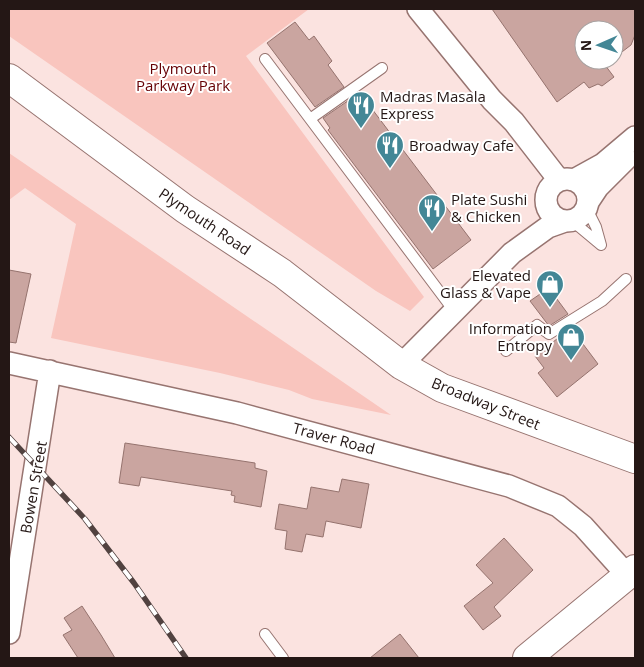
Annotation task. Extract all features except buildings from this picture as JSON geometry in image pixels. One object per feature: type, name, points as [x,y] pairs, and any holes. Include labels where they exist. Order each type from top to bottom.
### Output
[{"type":"main road","name":"Plymouth Road","points":[[9,78],[185,209],[282,273],[401,365]]},
{"type":"main road","name":"Broadway Street","points":[[401,365],[442,388],[635,459]]},
{"type":"main road","points":[[526,658],[632,572]]},
{"type":"street","points":[[418,9],[492,100],[506,134],[557,188],[585,188],[578,213]]},
{"type":"street","points":[[512,253],[557,188],[603,164],[635,137]]},
{"type":"street","points":[[401,365],[512,253],[548,226],[578,213],[598,187],[634,152],[635,148]]},
{"type":"street","points":[[557,188],[553,215],[578,213]]},
{"type":"street","name":"Traver Road","points":[[9,363],[246,415],[509,486],[558,506],[583,526],[632,572]]},
{"type":"street","name":"Bowen Street","points":[[9,633],[50,371]]},
{"type":"lane","points":[[265,59],[454,311]]},
{"type":"lane","points":[[310,119],[382,68]]},
{"type":"lane","points":[[506,351],[537,325],[549,334],[602,300],[626,279]]},
{"type":"lane","points":[[265,634],[283,658]]},
{"type":"green space","name":"Plymouth Parkway Park","points":[[9,9],[309,9],[246,56],[424,297],[410,311],[376,291],[9,36]]},
{"type":"green space","points":[[9,153],[391,415],[312,399],[289,390],[220,373],[51,338],[76,224],[25,188],[9,200]]},
{"type":"railway","points":[[9,437],[85,519],[134,583],[186,658]]},
{"type":"place","name":"Madras Masala Express","points":[[361,129]]},
{"type":"place","name":"Broadway Cafe","points":[[390,169]]},
{"type":"place","name":"Plate Sushi & Chicken","points":[[432,232]]},
{"type":"place","name":"Elevated Glass & Vape","points":[[550,308]]},
{"type":"place","name":"Information Entropy","points":[[571,361]]}]
